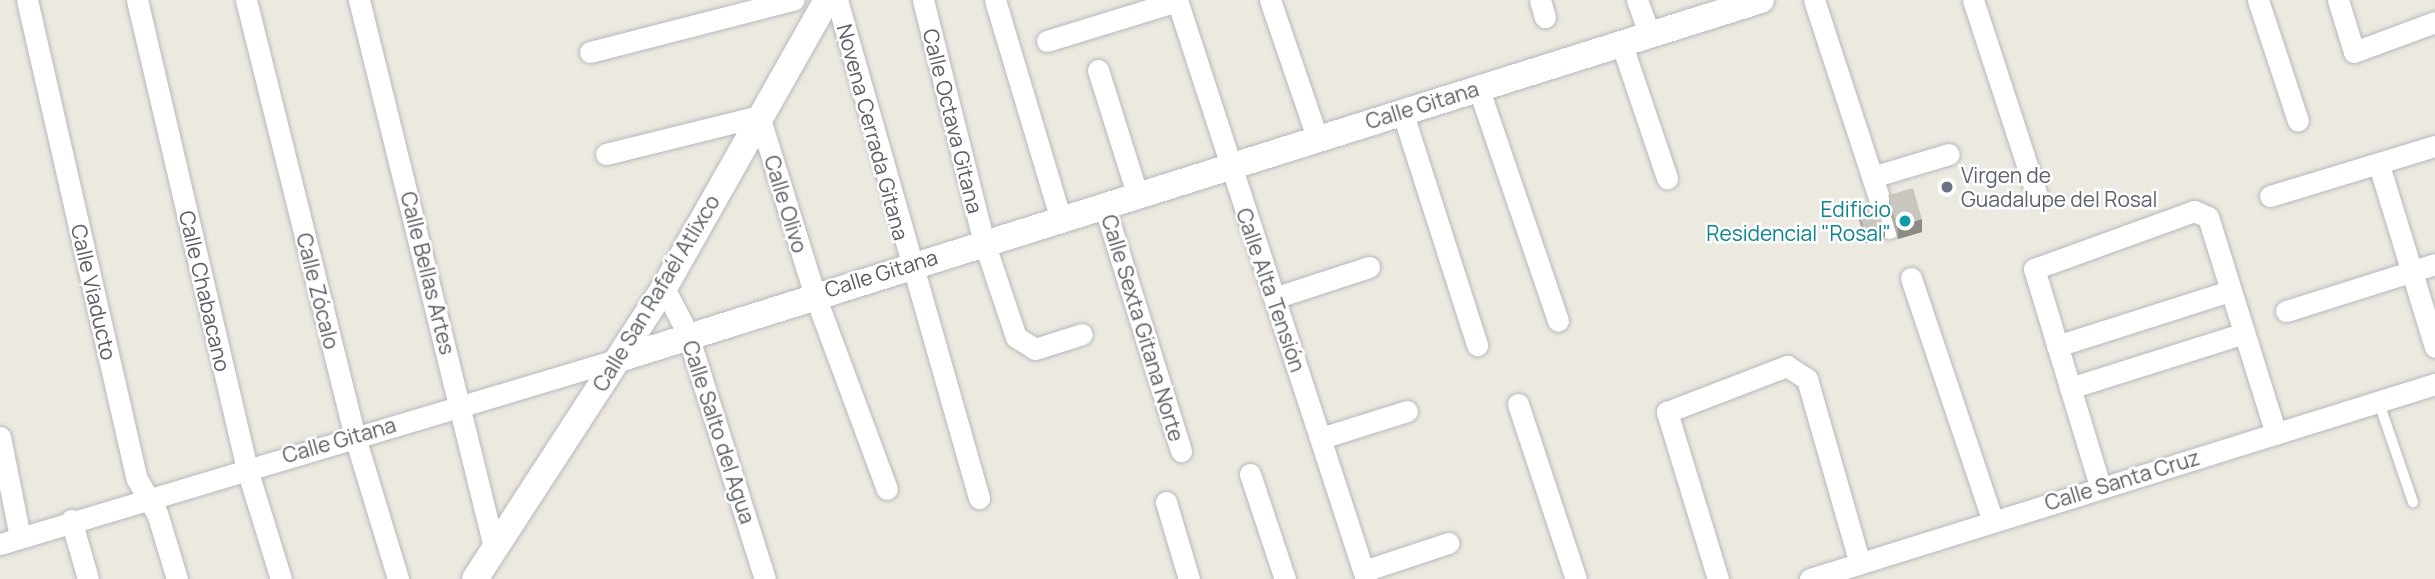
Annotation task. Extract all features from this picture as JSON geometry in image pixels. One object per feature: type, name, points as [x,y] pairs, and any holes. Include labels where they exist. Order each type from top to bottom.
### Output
[{"type":"street","name":"Calle Viaducto","points":[[27,0],[137,480],[147,498],[177,579]]},
{"type":"street","name":"Calle Chabacano","points":[[137,0],[246,466],[281,579]]},
{"type":"street","name":"Calle Zócalo","points":[[246,0],[354,434],[398,579]]},
{"type":"street","name":"Calle Bellas Artes","points":[[359,0],[495,547]]},
{"type":"street","points":[[590,52],[793,0]]},
{"type":"street","name":"Calle San Rafaél Atlixco","points":[[475,579],[664,288],[827,0]]},
{"type":"street","name":"Novena Cerrada Gitana","points":[[837,0],[909,264],[979,498]]},
{"type":"street","name":"Calle Octava Gitana","points":[[923,0],[984,242],[1023,346],[1035,349],[1082,334]]},
{"type":"street","points":[[995,0],[1060,217]]},
{"type":"street","points":[[1270,0],[1317,137]]},
{"type":"street","points":[[1637,0],[1650,33]]},
{"type":"street","name":"Calle Gitana","points":[[10,541],[246,466],[618,359],[687,332],[1229,167],[1317,137],[1761,0]]},
{"type":"street","points":[[1814,0],[1889,228]]},
{"type":"street","points":[[1973,0],[2037,196]]},
{"type":"street","points":[[2258,0],[2298,121]]},
{"type":"street","points":[[2337,0],[2354,52],[2435,22]]},
{"type":"street","points":[[1048,41],[1177,1]]},
{"type":"street","name":"Calle Alta Tensión","points":[[1177,1],[1229,167],[1275,298],[1365,575]]},
{"type":"street","points":[[1621,43],[1667,178]]},
{"type":"street","points":[[1098,71],[1138,194]]},
{"type":"street","points":[[1478,87],[1558,321]]},
{"type":"street","points":[[1402,111],[1477,345]]},
{"type":"street","points":[[606,154],[759,116]]},
{"type":"street","name":"Calle Olivo","points":[[759,116],[814,293],[887,489]]},
{"type":"street","points":[[2270,196],[2435,146]]},
{"type":"street","points":[[1872,177],[1949,154]]},
{"type":"street","points":[[2379,164],[2435,347]]},
{"type":"street","name":"Calle Sexta Gitana Norte","points":[[1104,205],[1181,451]]},
{"type":"street","points":[[2100,486],[2034,268],[2202,212],[2276,434]]},
{"type":"street","points":[[2286,311],[2435,264]]},
{"type":"street","points":[[1275,298],[1369,267]]},
{"type":"street","points":[[1912,278],[1992,519]]},
{"type":"street","name":"Calle Salto del Agua","points":[[664,288],[687,332],[765,579]]},
{"type":"street","points":[[2057,346],[2229,291]]},
{"type":"street","points":[[2070,388],[2244,333]]},
{"type":"street","points":[[1717,579],[1667,412],[1787,366],[1807,379],[1863,571]]},
{"type":"street","name":"Calle Santa Cruz","points":[[1810,579],[1863,571],[1992,519],[2435,384]]},
{"type":"street","points":[[1518,404],[1576,579]]},
{"type":"street","points":[[1321,439],[1407,411]]},
{"type":"street","points":[[0,437],[10,541]]},
{"type":"street","points":[[1250,474],[1285,579]]},
{"type":"street","points":[[1166,502],[1189,579]]},
{"type":"street","points":[[71,520],[88,579]]},
{"type":"street","points":[[1365,575],[1448,543]]},
{"type":"lane","points":[[2378,400],[2413,502]]},
{"type":"building","points":[[1913,188],[1922,219],[1897,226],[1888,195]]},
{"type":"building","points":[[1876,203],[1885,230],[1867,236],[1858,209]]},
{"type":"place","name":"Virgen de Guadalupe del Rosal","points":[[1947,187]]},
{"type":"place","name":"Edificio Residencial \"Rosal\"","points":[[1905,221]]}]
